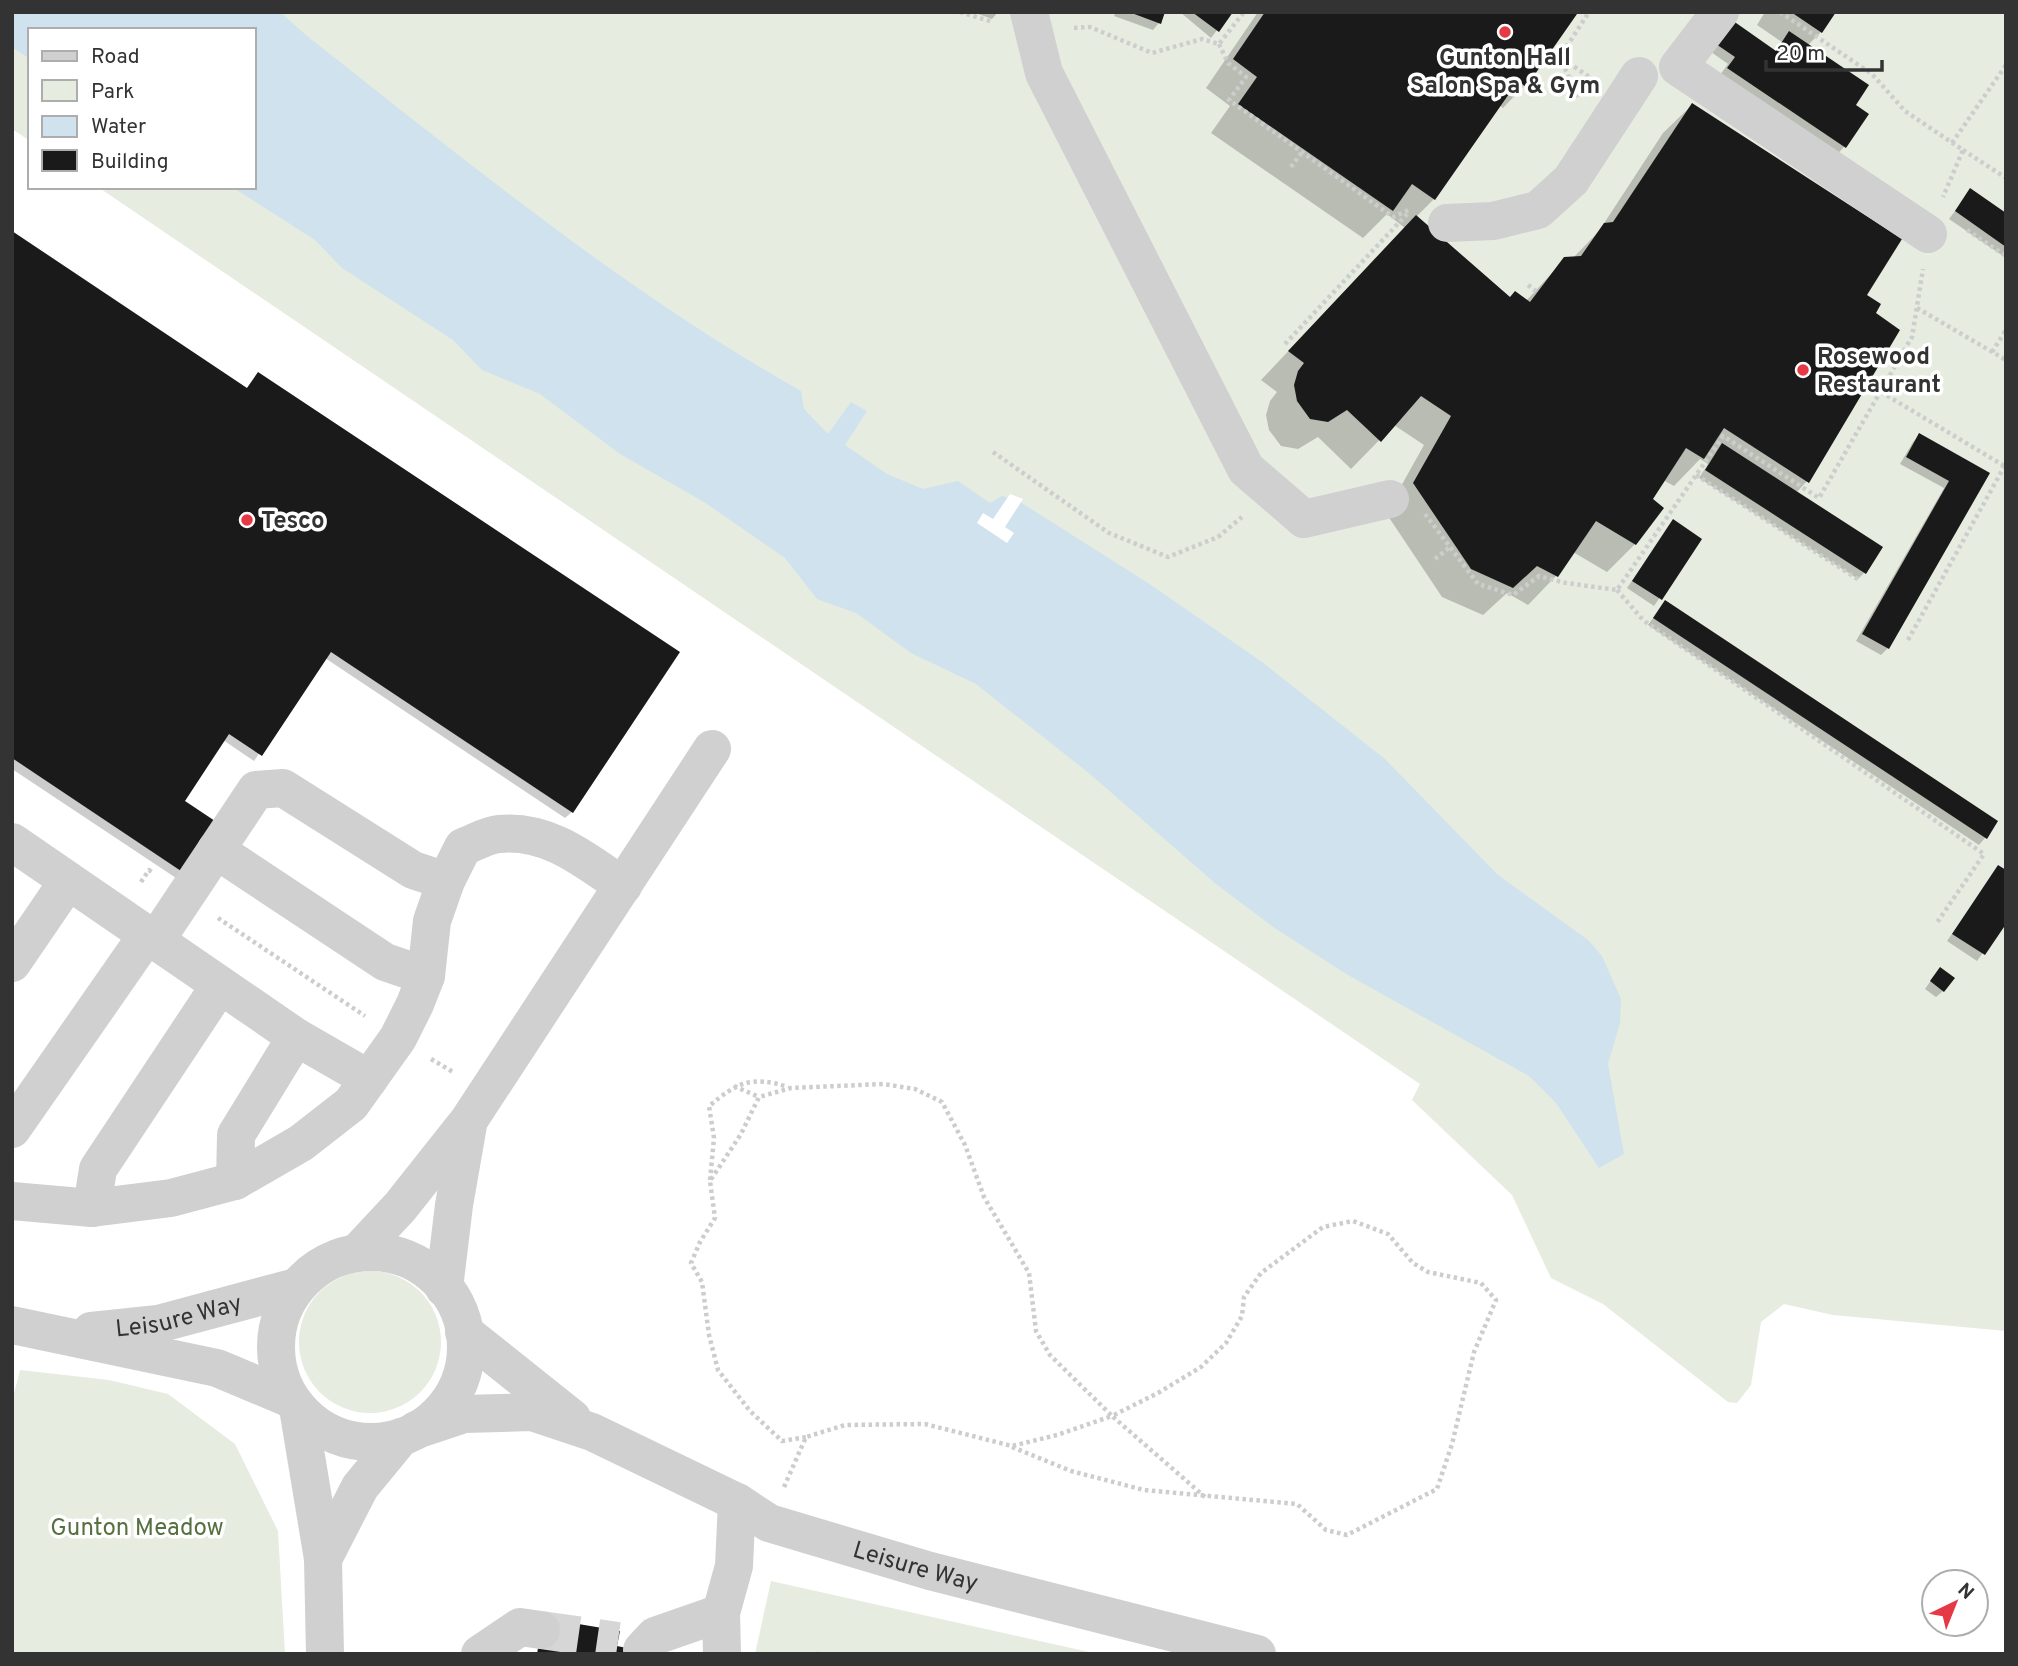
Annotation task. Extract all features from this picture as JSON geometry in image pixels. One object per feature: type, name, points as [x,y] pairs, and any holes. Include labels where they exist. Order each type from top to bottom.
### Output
[{"type":"street","points":[[1720,12],[1678,67],[1933,222]]},
{"type":"street","points":[[1032,22],[1044,73],[1246,470],[1304,519],[1390,499]]},
{"type":"street","points":[[1447,223],[1493,220],[1538,210],[1571,180],[1631,88]]},
{"type":"street","points":[[358,1253],[400,1207],[478,1107],[712,749]]},
{"type":"street","points":[[12,1129],[140,930],[186,896],[256,790],[283,788],[413,870],[446,881]]},
{"type":"street","points":[[12,1201],[92,1208],[172,1198],[235,1181],[301,1143],[341,1112],[351,1104],[397,1038],[426,976],[432,921],[446,881],[463,847],[497,834],[533,834],[574,851],[623,886]]},
{"type":"street","points":[[12,842],[296,1037],[369,1079]]},
{"type":"street","points":[[216,850],[385,962],[426,976]]},
{"type":"street","points":[[12,963],[68,881]]},
{"type":"street","points":[[92,1208],[97,1169],[220,985]]},
{"type":"street","points":[[235,1181],[236,1135],[296,1037]]},
{"type":"street","points":[[444,1288],[454,1205],[478,1107]]},
{"type":"street","name":"Leisure Way","points":[[409,1434],[435,1417],[450,1399],[460,1378],[465,1356],[464,1332],[457,1309],[431,1273],[396,1255],[358,1253],[334,1259],[314,1271],[296,1287],[284,1308],[277,1330],[276,1354],[280,1378],[295,1404],[315,1424],[335,1435],[357,1441],[379,1442],[409,1434],[464,1414],[532,1412],[592,1432],[737,1502],[769,1523],[930,1571],[1257,1654]]},
{"type":"street","name":"Leisure Way","points":[[58,1335],[158,1324],[296,1287]]},
{"type":"street","name":"Leisure Way","points":[[12,1325],[217,1368],[295,1404]]},
{"type":"street","name":"Leisure Way","points":[[464,1332],[592,1432]]},
{"type":"street","points":[[295,1404],[323,1559],[325,1654]]},
{"type":"street","points":[[323,1559],[360,1487],[409,1434]]},
{"type":"street","points":[[722,1654],[721,1613],[734,1566],[737,1502]]},
{"type":"street","points":[[638,1642],[721,1613]]},
{"type":"street","points":[[480,1654],[520,1627],[540,1639],[513,1643],[495,1654]]},
{"type":"path","points":[[960,12],[974,18],[1090,27],[1152,54],[1202,39],[1219,44],[1228,63],[1246,77],[1229,100],[1393,217],[1414,207],[1285,344]]},
{"type":"path","points":[[1219,44],[1244,12]]},
{"type":"path","points":[[1560,57],[1589,12]]},
{"type":"path","points":[[1780,12],[1872,74],[1905,111],[2006,178]]},
{"type":"path","points":[[1551,51],[1631,88]]},
{"type":"path","points":[[1560,57],[1597,141]]},
{"type":"path","points":[[1952,143],[2006,65]]},
{"type":"path","points":[[1617,590],[1722,434],[1819,498],[1912,337],[1933,222],[1963,150]]},
{"type":"path","points":[[1292,167],[1302,152]]},
{"type":"path","points":[[1933,222],[2006,256]]},
{"type":"path","points":[[1528,285],[1538,293]]},
{"type":"path","points":[[1917,308],[2006,360]]},
{"type":"path","points":[[1993,352],[2006,330]]},
{"type":"path","points":[[1881,393],[2005,467],[1908,640]]},
{"type":"path","points":[[993,453],[1108,533],[1168,557],[1218,537],[1272,491]]},
{"type":"path","points":[[1696,475],[1859,580]]},
{"type":"path","points":[[1390,499],[1408,492],[1478,584],[1513,595],[1539,576],[1566,583],[1617,590],[1643,620],[1984,854],[1936,924]]},
{"type":"path","points":[[1435,559],[1450,547]]},
{"type":"path","points":[[140,930],[149,870],[397,1038],[478,1107]]},
{"type":"path","points":[[791,1088],[767,1080],[734,1086],[709,1106],[715,1138],[710,1181],[715,1218],[700,1242],[691,1264],[702,1282],[709,1335],[718,1370],[750,1411],[782,1441],[845,1425],[926,1424],[1012,1446],[1070,1471],[1144,1490],[1297,1504],[1326,1530],[1347,1535],[1437,1489],[1452,1444],[1474,1352],[1496,1300],[1481,1283],[1428,1272],[1413,1263],[1388,1234],[1353,1221],[1323,1227],[1262,1273],[1244,1297],[1242,1316],[1226,1343],[1201,1367],[1112,1416],[1058,1435],[1012,1446]]},
{"type":"path","points":[[734,1086],[759,1097],[791,1088],[883,1084],[915,1088],[942,1102],[965,1145],[984,1197],[1029,1273],[1035,1331],[1049,1355],[1112,1416],[1205,1497]]},
{"type":"path","points":[[710,1181],[741,1134],[759,1097]]},
{"type":"path","points":[[769,1523],[806,1437]]},
{"type":"green space","points":[[12,12],[2006,12],[2006,1331],[1833,1315],[1784,1304],[1761,1322],[1751,1385],[1737,1403],[1728,1402],[1603,1304],[1551,1278],[1512,1195],[1412,1100],[1420,1084],[101,189],[256,189],[256,28],[28,28],[28,140],[12,129]]},
{"type":"green space","points":[[370,1271],[397,1277],[420,1292],[435,1315],[441,1342],[435,1369],[420,1392],[397,1407],[370,1413],[343,1407],[320,1392],[305,1369],[299,1342],[305,1315],[320,1292],[343,1277]]},
{"type":"green space","name":"Gunton Meadow","points":[[20,1370],[109,1380],[168,1394],[235,1444],[278,1531],[285,1654],[12,1654],[12,1402]]},
{"type":"green space","points":[[771,1581],[1098,1654],[755,1654]]},
{"type":"water","points":[[12,12],[280,12],[547,223],[671,311],[801,391],[804,409],[828,434],[851,402],[867,411],[845,445],[887,474],[923,489],[958,481],[990,503],[1002,496],[1017,500],[1151,585],[1262,662],[1385,759],[1498,875],[1588,940],[1602,956],[1621,999],[1620,1023],[1608,1064],[1624,1154],[1599,1168],[1556,1103],[1529,1076],[1348,975],[1276,929],[1216,884],[1090,774],[976,684],[911,653],[856,613],[817,599],[785,558],[704,502],[620,454],[540,394],[482,370],[453,340],[342,268],[315,240],[235,189],[256,189],[256,28],[28,28],[28,58],[12,47]]},
{"type":"pier","points":[[1010,494],[1023,499],[1005,527],[1014,533],[1007,543],[977,523],[983,513],[993,519]]},
{"type":"building","points":[[1129,12],[1165,12],[1161,24]]},
{"type":"building","points":[[1192,12],[1233,12],[1219,32]]},
{"type":"building","points":[[1265,12],[1577,14],[1526,87],[1518,81],[1435,200],[1412,184],[1393,211],[1238,104],[1257,77],[1233,59]]},
{"type":"building","points":[[1791,12],[1836,12],[1822,33]]},
{"type":"building","points":[[1729,18],[1776,51],[1789,31],[1869,85],[1856,105],[1869,114],[1846,148],[1727,68],[1735,57],[1713,42]]},
{"type":"building","points":[[1692,103],[1902,239],[1867,295],[1881,304],[1876,313],[1900,330],[1809,483],[1724,428],[1704,459],[1686,448],[1653,499],[1664,508],[1636,545],[1596,521],[1558,577],[1537,566],[1513,588],[1471,569],[1413,483],[1451,416],[1421,396],[1381,442],[1347,410],[1328,422],[1310,419],[1297,401],[1294,385],[1298,371],[1304,363],[1288,351],[1416,215],[1510,297],[1515,291],[1530,302],[1564,257],[1581,256],[1604,223],[1613,222]]},
{"type":"building","points":[[1970,188],[2006,213],[2006,247],[1955,211]]},
{"type":"building","name":"Tesco","points":[[12,231],[247,388],[258,372],[680,652],[573,813],[331,652],[262,756],[229,734],[185,801],[218,823],[184,873],[12,758]]},
{"type":"building","points":[[1919,433],[1990,473],[1889,649],[1862,634],[1949,481],[1906,457]]},
{"type":"building","points":[[1722,443],[1883,547],[1866,574],[1705,470]]},
{"type":"building","points":[[1673,519],[1702,539],[1662,600],[1632,581]]},
{"type":"building","points":[[1665,600],[1998,821],[1987,839],[1653,618]]},
{"type":"building","points":[[1998,865],[2006,870],[2006,924],[1985,955],[1952,934]]},
{"type":"building","points":[[1940,967],[1955,978],[1944,992],[1930,981]]},
{"type":"building","points":[[543,1618],[620,1631],[617,1646],[656,1654],[537,1654]]},
{"type":"tunnel","points":[[541,1630],[618,1641]]},
{"type":"place","name":"Gunton Hall Salon Spa & Gym","points":[[1505,32]]},
{"type":"place","name":"Rosewood Restaurant","points":[[1803,370]]},
{"type":"place","name":"Tesco","points":[[247,520]]}]
